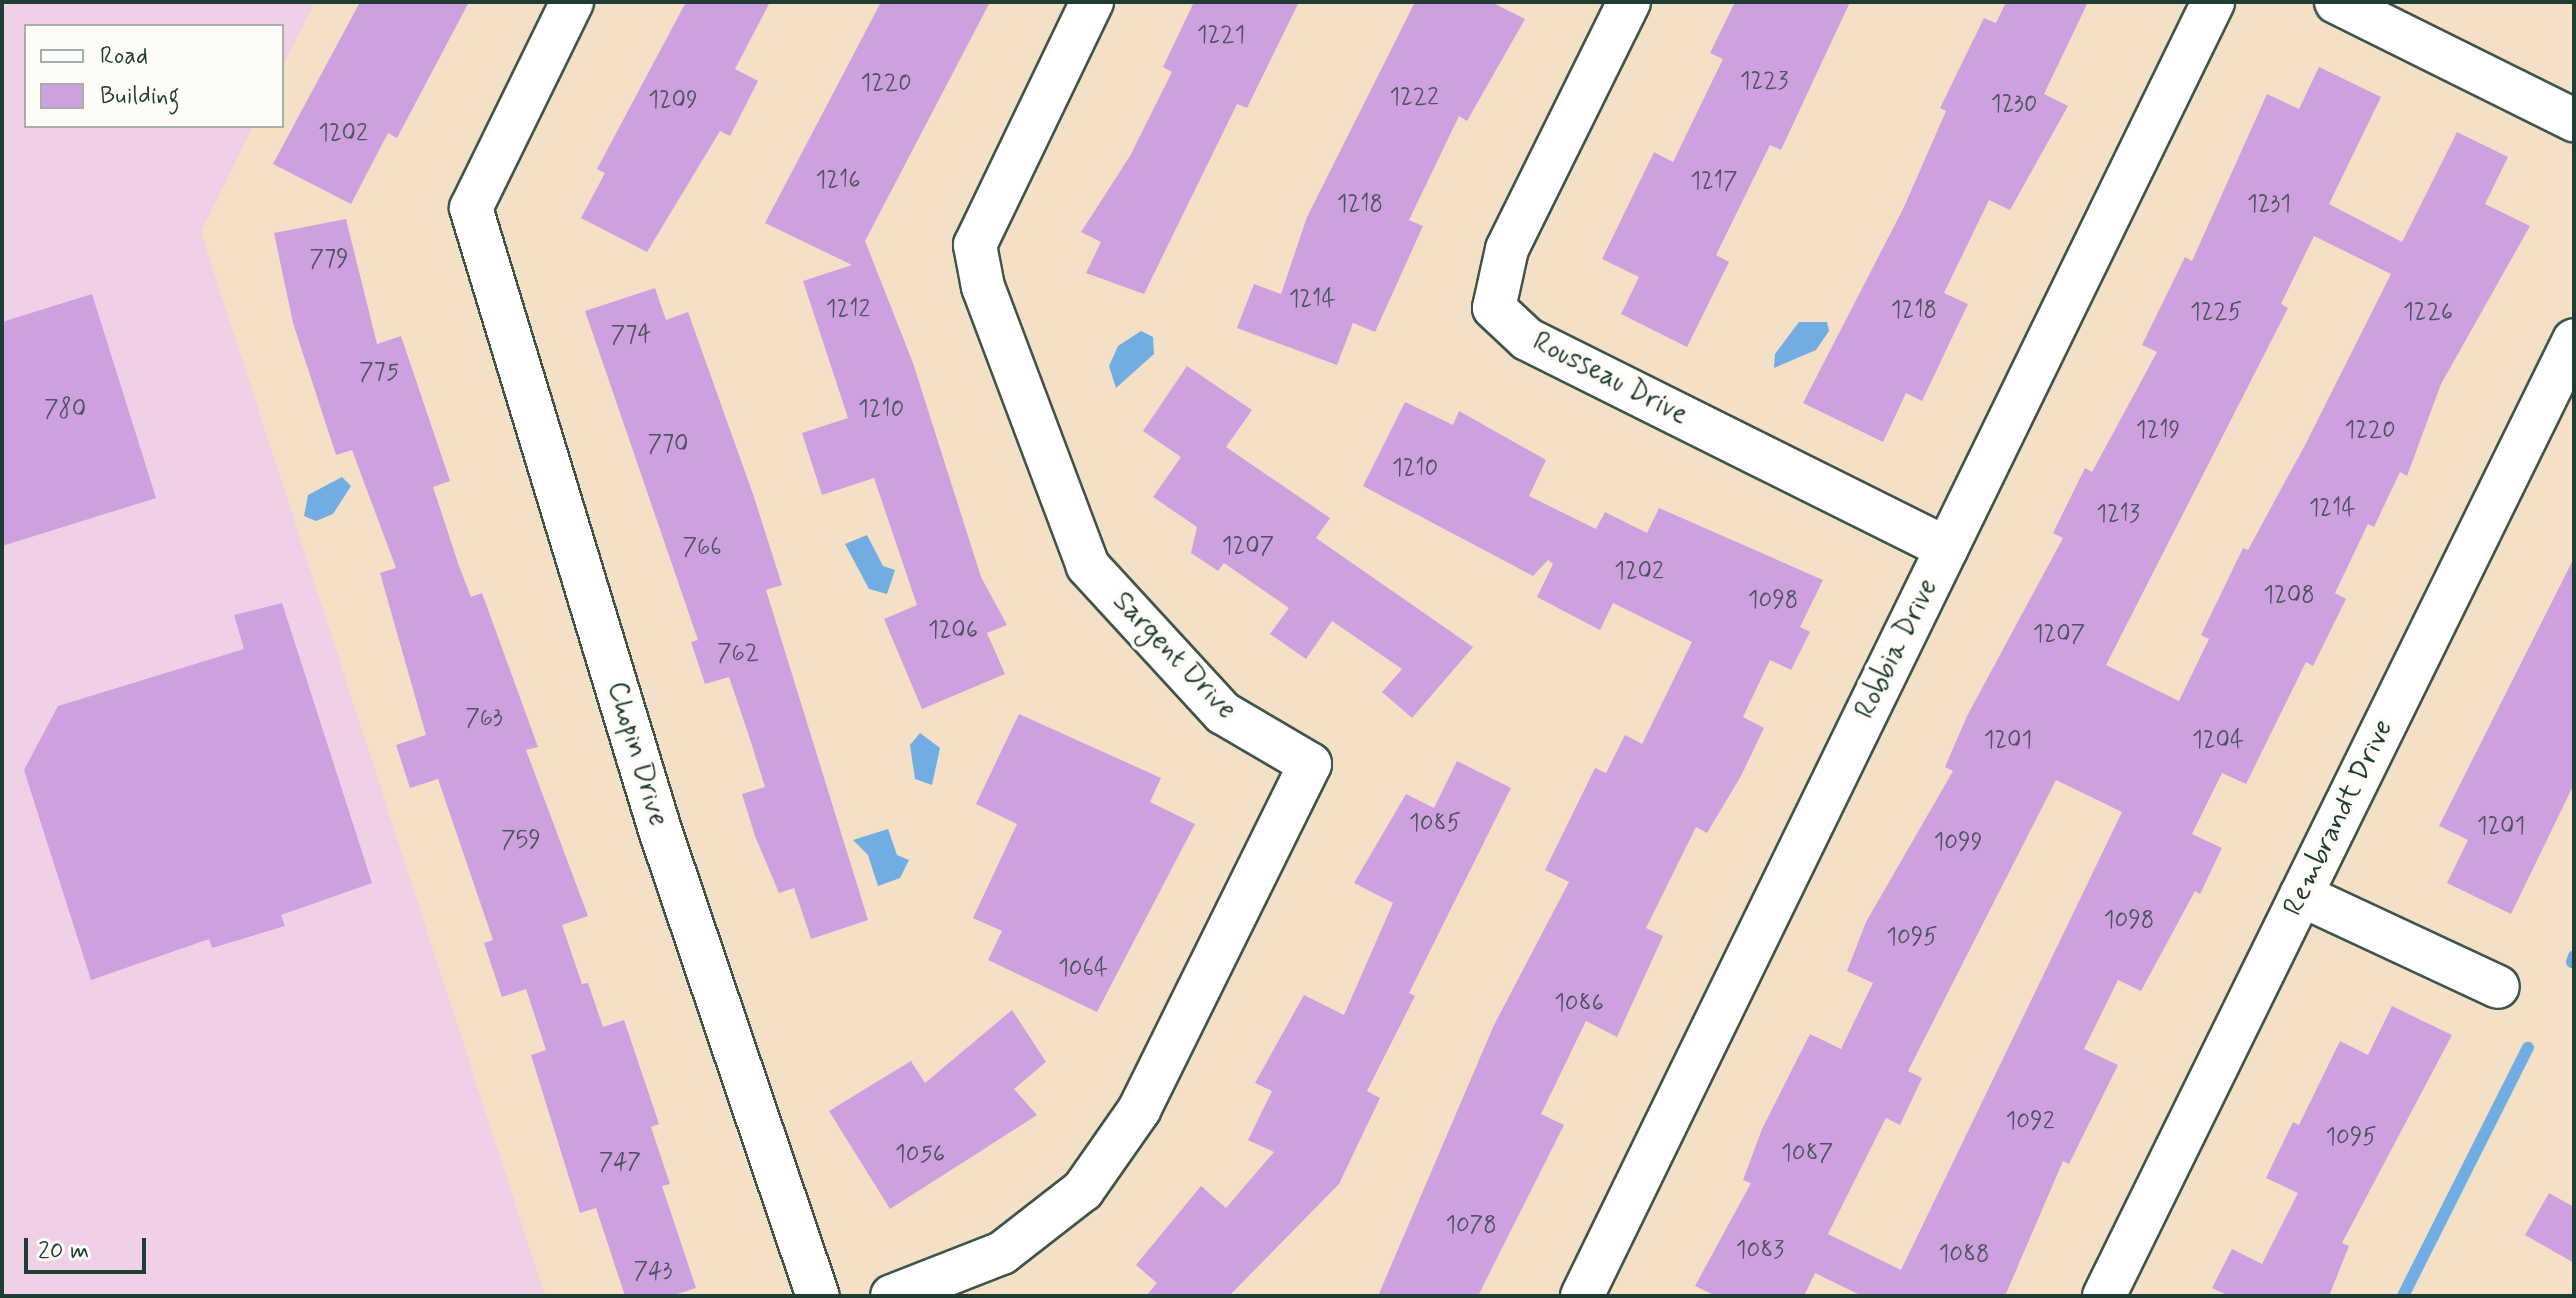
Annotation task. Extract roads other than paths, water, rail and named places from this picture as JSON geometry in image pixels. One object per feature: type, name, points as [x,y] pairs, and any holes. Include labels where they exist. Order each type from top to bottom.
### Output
[{"type":"street","name":"Chopin Drive","points":[[572,2],[471,208],[660,830],[818,1296]]},
{"type":"street","name":"Sargent Drive","points":[[892,1296],[1002,1253],[1083,1190],[1139,1110],[1310,764],[1223,713],[1088,566],[983,287],[975,245],[1092,2]]},
{"type":"street","name":"Rousseau Drive","points":[[1629,2],[1507,249],[1494,308],[1527,339],[1947,548]]},
{"type":"street","name":"Robbia Drive","points":[[1582,1296],[2213,2]]},
{"type":"street","points":[[2336,2],[2574,120]]},
{"type":"street","name":"Rembrandt Drive","points":[[2104,1296],[2574,340]]},
{"type":"street","points":[[2301,895],[2498,987]]},
{"type":"water","points":[[1799,322],[1827,322],[1829,331],[1816,350],[1774,368],[1775,354]]},
{"type":"water","points":[[1141,331],[1153,337],[1154,354],[1116,388],[1109,366],[1118,346]]},
{"type":"water","points":[[342,477],[351,486],[333,514],[316,521],[304,516],[308,495]]},
{"type":"water","points":[[867,535],[883,566],[895,570],[887,594],[869,589],[845,544]]},
{"type":"water","points":[[920,733],[940,748],[932,785],[915,779],[910,745]]},
{"type":"water","points":[[888,829],[897,855],[909,860],[900,878],[878,886],[868,855],[853,840]]},
{"type":"waterway","points":[[2572,962],[2574,956]]},
{"type":"waterway","points":[[2403,1296],[2528,1048]]}]
